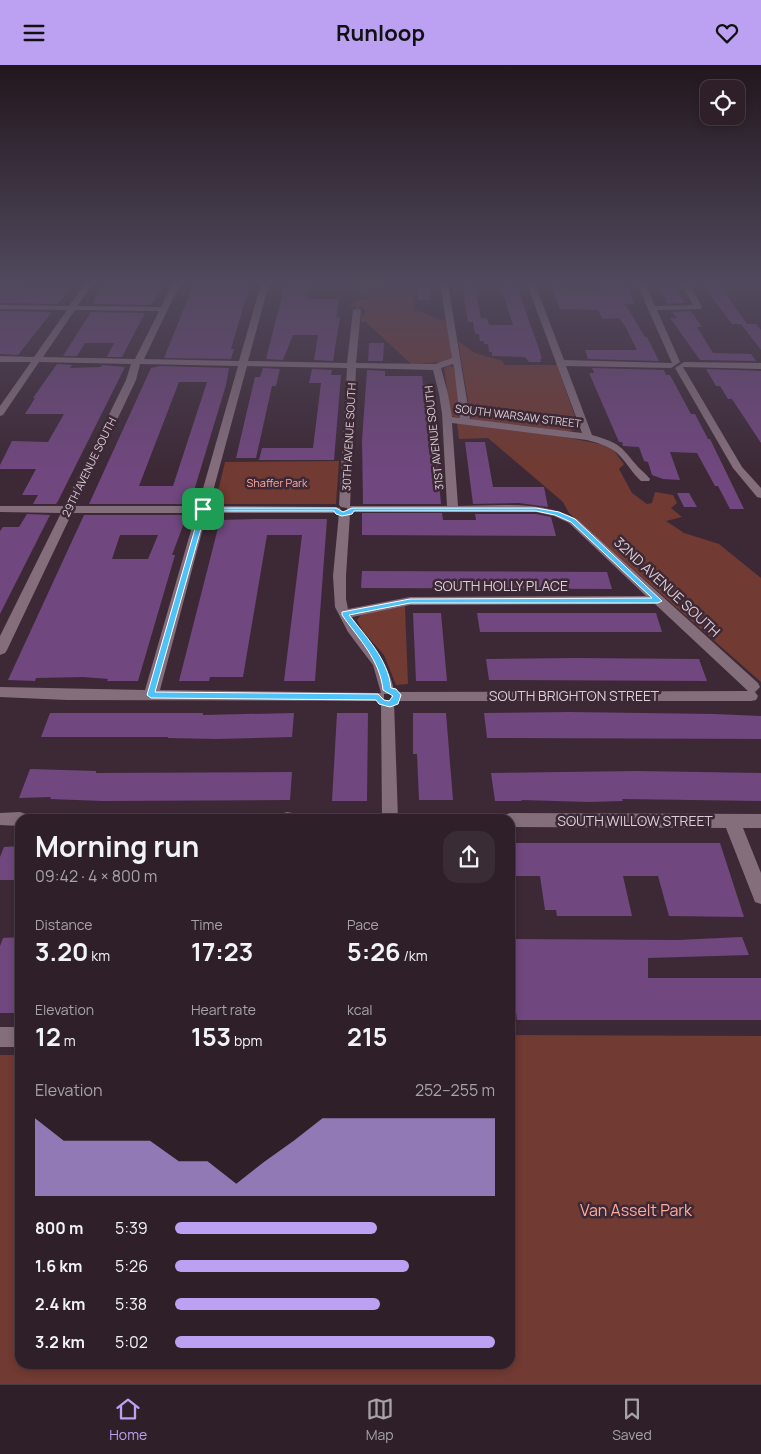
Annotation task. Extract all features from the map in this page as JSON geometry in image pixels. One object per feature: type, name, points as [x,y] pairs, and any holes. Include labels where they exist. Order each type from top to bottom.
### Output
[{"type":"street","points":[[0,413],[46,346]]},
{"type":"street","name":"29TH AVENUE SOUTH","points":[[0,650],[127,388],[134,366],[145,346]]},
{"type":"street","points":[[151,695],[249,346]]},
{"type":"street","name":"30TH AVENUE SOUTH","points":[[354,346],[339,597],[344,614],[379,660],[386,677],[390,814]]},
{"type":"street","points":[[454,346],[465,421]]},
{"type":"street","points":[[554,346],[588,437],[608,443],[622,451],[636,471],[645,479]]},
{"type":"street","points":[[668,346],[677,365],[738,468],[761,495]]},
{"type":"street","points":[[0,359],[436,367],[456,360]]},
{"type":"street","points":[[561,363],[761,366]]},
{"type":"street","name":"31ST AVENUE SOUTH","points":[[436,367],[440,373],[446,419],[453,509]]},
{"type":"street","name":"SOUTH WARSAW STREET","points":[[446,419],[588,437]]},
{"type":"street","points":[[0,509],[453,509]]},
{"type":"street","name":"32ND AVENUE SOUTH","points":[[453,509],[536,509],[557,513],[573,521],[757,693]]},
{"type":"street","name":"SOUTH HOLLY PLACE","points":[[344,614],[410,601],[658,601]]},
{"type":"street","name":"SOUTH BRIGHTON STREET","points":[[0,692],[388,697],[757,693]]},
{"type":"street","points":[[2,819],[15,819]]},
{"type":"street","name":"SOUTH WILLOW STREET","points":[[515,820],[761,821]]},
{"type":"street","points":[[732,821],[761,896]]},
{"type":"street","points":[[0,1037],[15,1037]]},
{"type":"green space","points":[[391,346],[450,346],[452,358],[444,362],[411,364]]},
{"type":"green space","points":[[459,346],[464,346],[475,353],[503,361],[504,365],[557,365],[579,428],[568,432],[471,419]]},
{"type":"green space","points":[[454,367],[461,418],[451,416],[444,368]]},
{"type":"green space","points":[[457,423],[540,432],[604,445],[614,451],[624,464],[619,469],[632,493],[647,504],[652,503],[655,492],[673,495],[677,503],[671,508],[682,517],[666,521],[684,533],[719,544],[761,578],[761,682],[569,513],[563,502],[488,438],[459,439]]},
{"type":"green space","name":"Shaffer Park","points":[[339,461],[336,504],[215,504],[225,462]]},
{"type":"green space","points":[[405,606],[408,684],[396,685],[384,655],[362,630],[357,620],[361,615]]},
{"type":"green space","name":"Van Asselt Park","points":[[515,1035],[761,1036],[761,1384],[0,1384],[0,1055],[15,1055],[15,1369],[515,1369]]},
{"type":"building","points":[[0,346],[25,346],[18,355],[0,354]]},
{"type":"building","points":[[70,346],[83,346],[77,356],[63,356]]},
{"type":"building","points":[[113,346],[128,346],[122,357],[107,357]]},
{"type":"building","points":[[169,346],[232,346],[231,349],[234,349],[231,359],[164,358]]},
{"type":"building","points":[[269,346],[289,346],[283,360],[266,359]]},
{"type":"building","points":[[316,346],[335,346],[333,361],[314,360]]},
{"type":"building","points":[[369,346],[384,346],[383,361],[368,361]]},
{"type":"building","points":[[488,346],[538,346],[542,359],[540,359],[541,362],[529,362],[525,357],[492,356],[492,352],[489,352]]},
{"type":"building","points":[[635,346],[651,346],[659,361],[588,359],[585,350],[637,350]]},
{"type":"building","points":[[690,346],[708,346],[713,353],[751,354],[756,361],[700,360]]},
{"type":"building","points":[[57,364],[72,365],[70,368],[101,367],[102,365],[125,367],[56,504],[33,504],[38,495],[22,495],[36,469],[0,469],[0,465],[12,441],[48,442],[64,414],[25,414],[35,398],[33,398]]},
{"type":"building","points":[[160,366],[229,368],[226,385],[190,504],[89,504],[151,368]],"holes":[[[179,382],[207,382],[173,486],[139,486]]]},
{"type":"building","points":[[263,368],[280,369],[276,386],[272,386],[256,458],[236,458],[255,377],[260,377]]},
{"type":"building","points":[[592,368],[664,370],[666,375],[670,375],[691,414],[695,414],[708,439],[710,439],[744,509],[730,509],[697,453],[670,452],[680,480],[663,479],[652,475],[648,462],[644,461],[639,447],[623,446],[622,442],[619,442],[589,373],[594,373]]},
{"type":"building","points":[[312,369],[332,370],[331,375],[341,375],[334,460],[259,460],[262,448],[313,448],[321,383],[309,383]]},
{"type":"building","points":[[706,369],[761,371],[761,443],[732,399],[728,399],[720,386],[716,386]]},
{"type":"building","points":[[367,370],[385,371],[385,376],[422,376],[423,384],[430,384],[441,504],[363,504],[362,440]]},
{"type":"building","points":[[465,442],[485,442],[493,487],[544,487],[548,507],[519,503],[473,504]]},
{"type":"building","points":[[677,493],[689,493],[697,507],[684,507]]},
{"type":"building","points":[[362,513],[442,513],[443,520],[476,520],[475,514],[536,514],[551,517],[556,536],[362,535]]},
{"type":"building","points":[[27,514],[50,515],[0,614],[0,531],[3,527],[19,527]]},
{"type":"building","points":[[84,515],[187,515],[172,555],[175,555],[138,681],[107,681],[108,679],[83,677],[36,678],[35,681],[8,680]],"holes":[[[120,535],[158,535],[148,559],[112,559]]]},
{"type":"building","points":[[327,519],[315,681],[284,681],[302,535],[267,535],[243,677],[210,677],[209,681],[179,681],[220,520]]},
{"type":"building","points":[[362,571],[607,572],[612,589],[361,588]]},
{"type":"building","points":[[413,613],[441,613],[447,681],[416,681]]},
{"type":"building","points":[[477,613],[656,613],[662,632],[480,632]]},
{"type":"building","points":[[486,659],[699,659],[707,681],[489,680]]},
{"type":"building","points":[[569,712],[761,716],[761,739],[487,738],[484,713]]},
{"type":"building","points":[[50,713],[203,713],[203,715],[294,713],[292,737],[216,739],[41,737]]},
{"type":"building","points":[[337,713],[368,713],[367,801],[332,801]]},
{"type":"building","points":[[413,713],[446,713],[453,800],[419,800],[417,754],[413,754]]},
{"type":"building","points":[[30,769],[96,771],[96,773],[292,772],[290,800],[103,801],[50,799],[51,797],[19,798]]},
{"type":"building","points":[[637,771],[761,773],[761,801],[622,799],[623,801],[589,802],[495,801],[491,773]]},
{"type":"building","points":[[515,843],[720,843],[744,917],[669,916],[658,876],[623,876],[632,916],[557,916],[556,910],[545,910],[540,876],[515,876]]},
{"type":"building","points":[[15,846],[15,880],[0,880],[0,857],[4,847]]},
{"type":"building","points":[[15,937],[15,1013],[0,1013],[0,946],[3,938]]},
{"type":"building","points":[[742,937],[749,955],[648,958],[648,978],[761,978],[761,1020],[517,1020],[515,1003],[515,939],[677,940]]},
{"type":"route","points":[[203,509],[336,509],[336,512],[345,514],[350,513],[352,509],[536,509],[557,513],[573,521],[658,601],[410,601],[344,614],[379,660],[386,677],[387,690],[396,693],[397,699],[390,704],[381,702],[378,697],[151,695],[203,509]]}]
